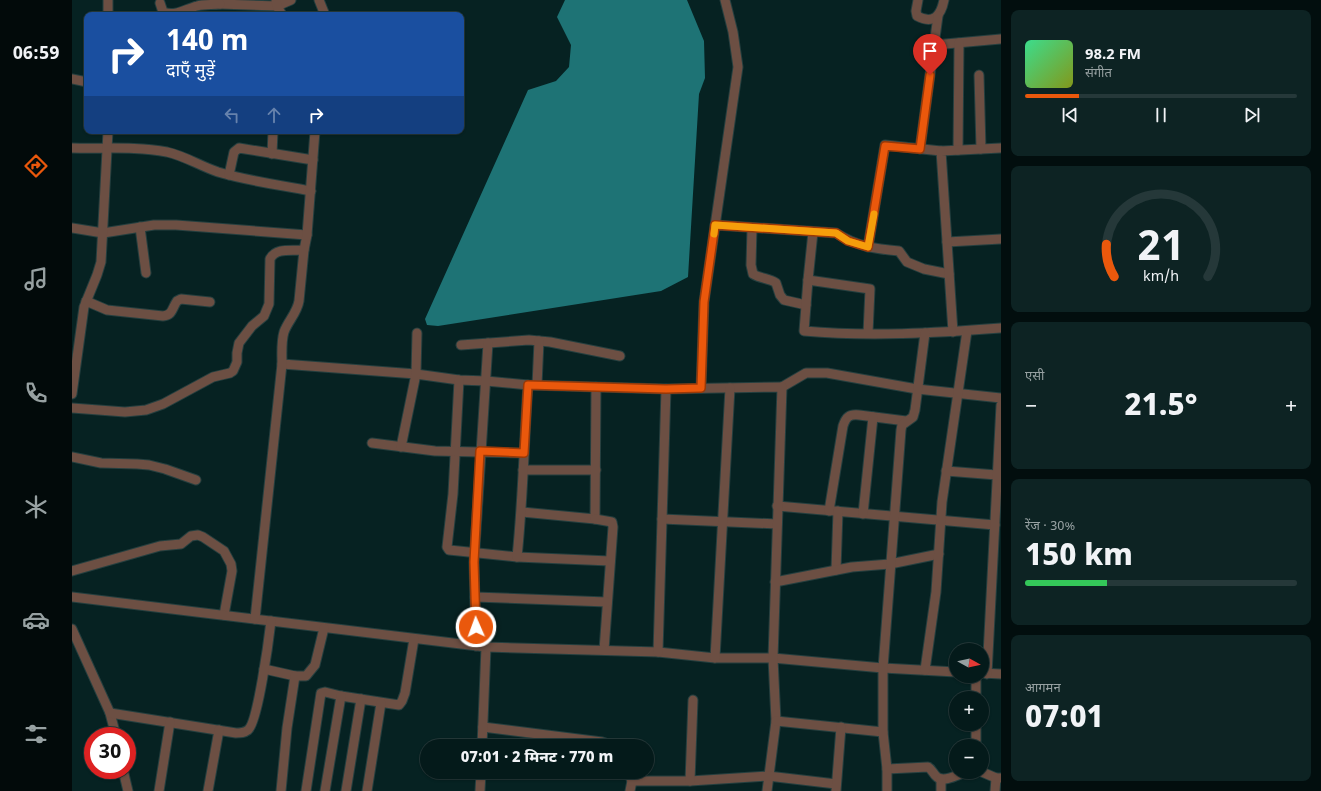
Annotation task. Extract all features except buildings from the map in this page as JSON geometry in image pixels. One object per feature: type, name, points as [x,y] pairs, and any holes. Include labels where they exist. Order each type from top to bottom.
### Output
[{"type":"street","points":[[108,0],[108,12]]},
{"type":"street","points":[[182,12],[198,6],[217,2],[237,10],[291,0]]},
{"type":"street","points":[[319,0],[325,12]]},
{"type":"street","points":[[701,388],[704,302],[738,67],[734,32],[725,0]]},
{"type":"street","points":[[918,0],[916,11],[917,16],[929,19],[935,18],[938,25]]},
{"type":"street","points":[[920,149],[934,46],[944,0]]},
{"type":"street","points":[[160,3],[163,12]]},
{"type":"street","points":[[276,3],[280,12]]},
{"type":"street","points":[[934,46],[1001,39]]},
{"type":"street","points":[[958,150],[959,43]]},
{"type":"street","points":[[979,75],[981,149]]},
{"type":"street","points":[[72,79],[84,81]]},
{"type":"street","points":[[72,394],[73,372],[84,307],[101,262],[108,134]]},
{"type":"street","points":[[272,154],[273,134]]},
{"type":"street","points":[[255,619],[282,364],[284,332],[298,308],[307,235],[315,134]]},
{"type":"street","points":[[868,247],[885,146],[941,151],[1001,148]]},
{"type":"street","points":[[72,148],[107,147],[147,149],[167,152],[184,157],[229,175],[311,191]]},
{"type":"street","points":[[229,175],[232,156],[239,148],[313,160]]},
{"type":"street","points":[[941,151],[953,332]]},
{"type":"street","points":[[72,228],[103,233],[154,225],[182,225],[307,235]]},
{"type":"street","points":[[715,225],[836,233],[848,241],[868,247],[899,251],[907,262],[924,269],[949,274]]},
{"type":"street","points":[[140,227],[146,273]]},
{"type":"street","points":[[752,228],[751,265],[753,274],[776,283],[780,295],[784,300],[806,305]]},
{"type":"street","points":[[813,232],[804,331],[827,333],[925,333],[1001,328]]},
{"type":"street","points":[[946,242],[1001,239]]},
{"type":"street","points":[[72,408],[125,412],[146,410],[163,404],[214,377],[233,371],[237,362],[239,344],[252,326],[264,316],[269,304],[270,259],[273,254],[280,251],[304,250]]},
{"type":"street","points":[[808,280],[870,289],[868,333]]},
{"type":"street","points":[[86,301],[107,310],[163,316],[168,316],[172,312],[177,301],[181,299],[210,302]]},
{"type":"street","points":[[925,670],[936,592],[942,502],[968,331]]},
{"type":"street","points":[[401,447],[416,374],[417,333]]},
{"type":"street","points":[[887,791],[887,769],[882,732],[883,668],[901,430],[902,425],[913,416],[915,410],[925,333]]},
{"type":"street","points":[[461,345],[509,341],[539,341],[597,350],[620,356]]},
{"type":"street","points":[[517,557],[522,512],[524,453],[539,341]]},
{"type":"street","points":[[476,646],[474,562],[488,343]]},
{"type":"street","points":[[282,364],[416,374],[459,380],[533,385],[666,389],[782,387],[806,373],[827,373],[917,389],[1001,398]]},
{"type":"street","points":[[459,380],[453,494],[447,547],[448,550],[517,557],[610,561]]},
{"type":"street","points":[[595,519],[596,387]]},
{"type":"street","points":[[767,791],[776,721],[773,658],[782,387]]},
{"type":"street","points":[[715,658],[730,388]]},
{"type":"street","points":[[658,652],[666,389]]},
{"type":"street","points":[[988,643],[997,557],[995,525],[999,492],[997,475],[1001,405]]},
{"type":"street","points":[[836,570],[834,511],[843,426],[845,420],[848,416],[853,414],[906,421]]},
{"type":"street","points":[[863,514],[873,417]]},
{"type":"street","points":[[372,443],[435,451],[524,453]]},
{"type":"street","points":[[72,457],[100,463],[137,464],[149,466],[165,469],[196,480]]},
{"type":"street","points":[[523,470],[596,470]]},
{"type":"street","points":[[946,471],[997,475]]},
{"type":"street","points":[[777,506],[995,525]]},
{"type":"street","points":[[522,512],[612,522],[613,527],[604,650]]},
{"type":"street","points":[[662,519],[777,524]]},
{"type":"street","points":[[72,571],[160,546],[181,544],[191,536],[198,535],[224,551],[231,564],[232,571],[224,615]]},
{"type":"street","points":[[775,582],[852,567],[890,564],[939,554]]},
{"type":"street","points":[[72,596],[486,647],[658,652],[715,658],[773,658],[883,668],[949,672]]},
{"type":"street","points":[[475,597],[607,602]]},
{"type":"street","points":[[110,713],[243,733],[252,725],[260,692],[271,621]]},
{"type":"street","points":[[264,669],[295,676],[306,676],[315,665],[324,628]]},
{"type":"street","points":[[72,629],[110,713],[114,727]]},
{"type":"street","points":[[306,791],[321,693],[326,692],[341,696],[399,705],[402,701],[414,639]]},
{"type":"street","points":[[482,739],[486,647]]},
{"type":"street","points":[[989,673],[1001,674]]},
{"type":"street","points":[[281,791],[287,728],[295,676]]},
{"type":"street","points":[[325,791],[341,696]]},
{"type":"street","points":[[346,791],[361,699]]},
{"type":"street","points":[[690,781],[693,700]]},
{"type":"street","points":[[368,791],[381,703]]},
{"type":"street","points":[[776,721],[882,732]]},
{"type":"street","points":[[159,791],[170,722]]},
{"type":"street","points":[[483,727],[578,739]]},
{"type":"street","points":[[632,782],[690,781],[768,776],[836,788],[842,727]]},
{"type":"street","points":[[208,791],[219,730]]},
{"type":"street","points":[[887,769],[928,767],[936,777],[941,779],[949,778]]},
{"type":"street","points":[[995,791],[998,778]]},
{"type":"street","points":[[125,779],[128,791]]},
{"type":"street","points":[[480,791],[481,779]]},
{"type":"street","points":[[630,791],[632,782],[631,779]]},
{"type":"street","points":[[941,779],[941,791]]},
{"type":"water","points":[[565,0],[687,0],[704,41],[705,78],[699,94],[688,277],[661,291],[438,326],[427,325],[425,319],[528,90],[556,81],[569,67],[571,45],[557,17]]},
{"type":"slow traffic","points":[[714,234],[715,225],[836,233],[848,241],[868,247],[874,214]]},
{"type":"route","points":[[476,627],[474,562],[480,451],[524,453],[528,385],[666,389],[701,388],[704,302],[715,225],[836,233],[848,241],[868,247],[885,146],[920,149],[930,75]]}]
